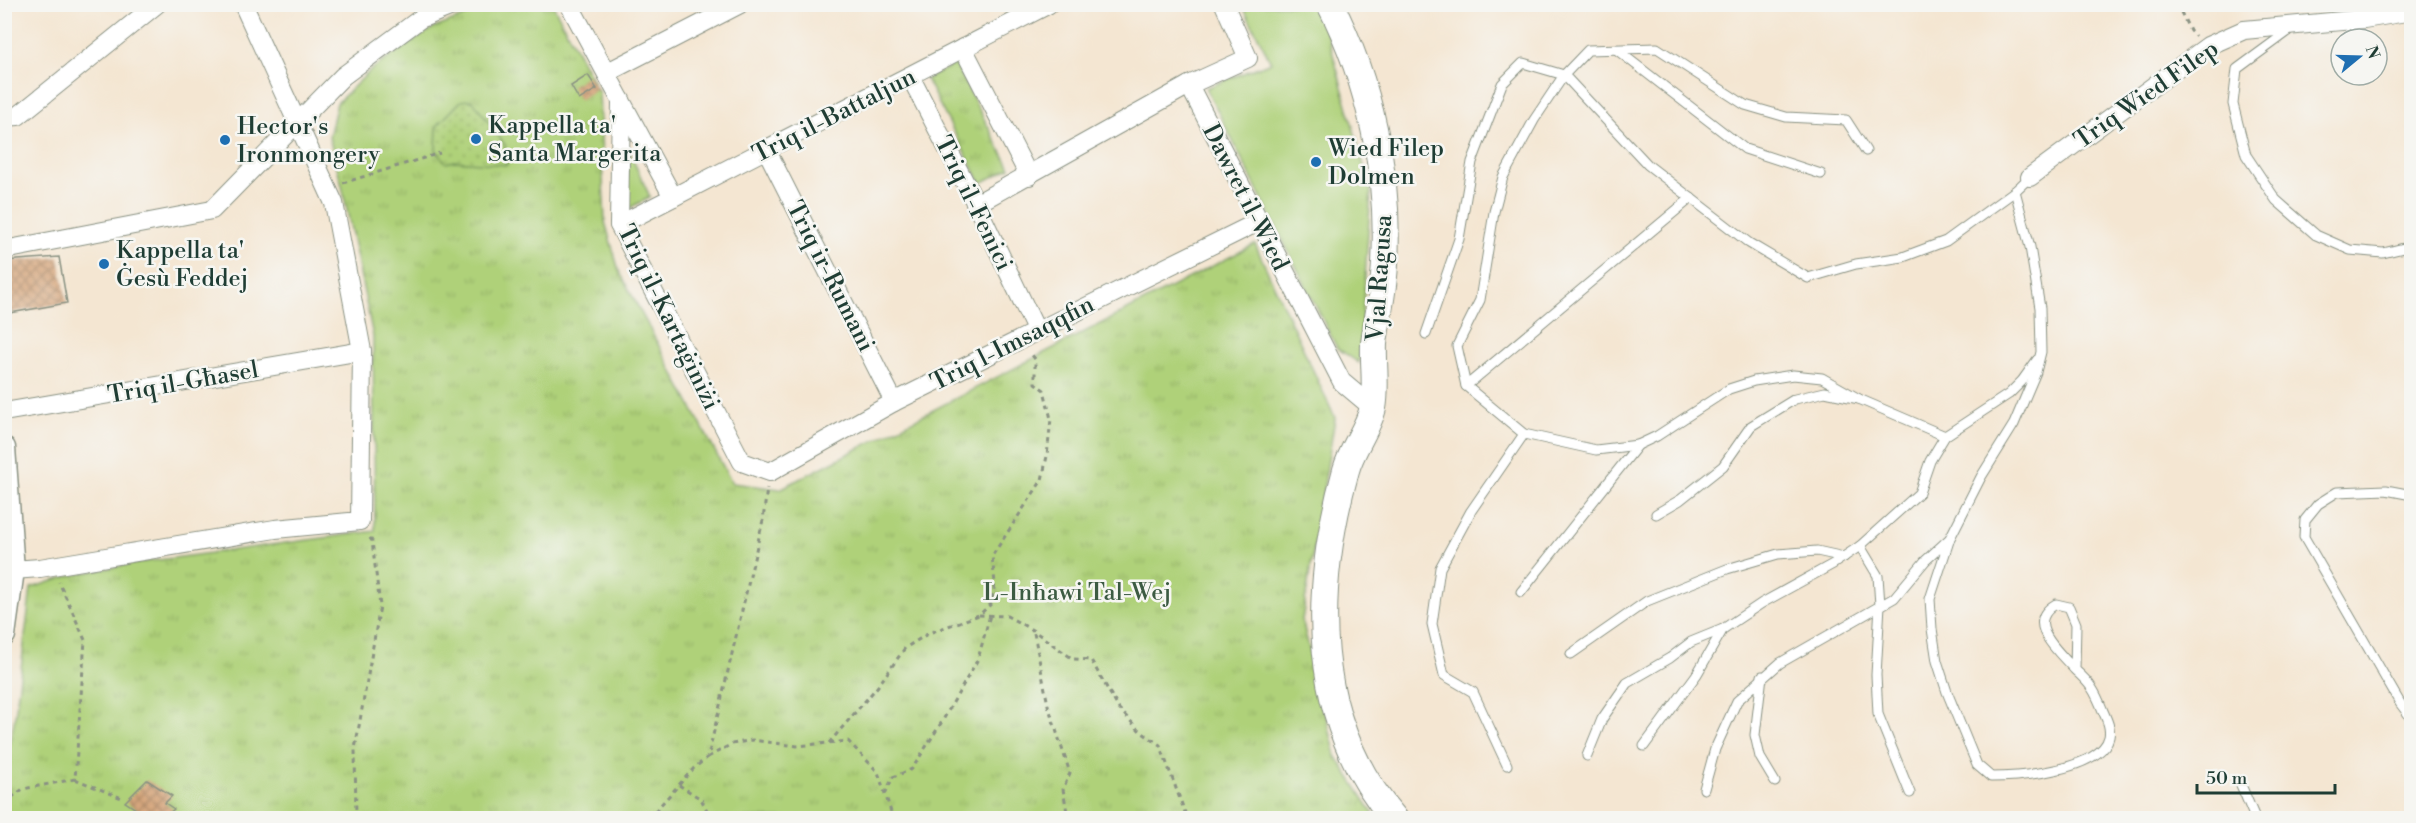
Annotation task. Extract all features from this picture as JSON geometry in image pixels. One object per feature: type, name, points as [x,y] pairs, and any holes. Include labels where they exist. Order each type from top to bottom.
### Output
[{"type":"main road","name":"Vjal Ragusa","points":[[1329,4],[1338,21],[1366,100],[1382,176],[1385,263],[1374,343],[1373,408],[1346,468],[1329,552],[1323,598],[1324,646],[1331,688],[1343,733],[1358,766],[1379,801],[1394,819]]},
{"type":"street","points":[[4,117],[18,116],[157,4]]},
{"type":"street","points":[[12,570],[52,566],[275,530],[360,521],[362,351],[334,203],[243,4]]},
{"type":"street","points":[[4,250],[212,210],[343,76],[416,12],[457,4]]},
{"type":"street","points":[[569,4],[608,72],[673,197]]},
{"type":"street","points":[[608,72],[740,4]]},
{"type":"street","name":"Triq il-Battaljun","points":[[619,225],[767,151],[1049,4]]},
{"type":"street","points":[[976,204],[1189,85],[1248,58],[1224,4]]},
{"type":"street","name":"Triq Wied Filep","points":[[2030,177],[2208,46],[2244,30],[2412,11]]},
{"type":"street","points":[[963,48],[1029,176]]},
{"type":"street","name":"Triq il-Fenici","points":[[910,76],[976,204],[1029,334]]},
{"type":"street","name":"Dawret il-Wied","points":[[1189,85],[1342,382],[1373,408]]},
{"type":"street","name":"Triq il-Kartaġiniżi","points":[[621,100],[619,225],[742,462],[770,472]]},
{"type":"street","name":"Triq ir-Rumani","points":[[767,151],[894,402]]},
{"type":"street","name":"Triq l-Imsaqqfin","points":[[770,472],[894,402],[1258,222]]},
{"type":"street","name":"Triq il-Għasel","points":[[4,412],[362,351]]},
{"type":"street","points":[[4,448],[12,570],[4,634]]},
{"type":"lane","points":[[2295,26],[2236,69],[2233,104],[2246,155],[2276,200],[2316,236],[2350,250],[2383,253],[2412,246]]},
{"type":"lane","points":[[1866,151],[1846,120],[1786,117],[1745,105],[1657,48],[1588,50],[1564,75],[1534,120],[1503,177],[1494,212],[1480,300],[1457,346],[1466,386],[1524,434],[1596,450],[1638,445],[1657,436],[1729,389],[1754,381],[1793,375],[1822,378],[1859,399],[1945,436]]},
{"type":"lane","points":[[1617,50],[1745,150],[1821,174]]},
{"type":"lane","points":[[1425,334],[1459,239],[1472,162],[1502,84],[1523,63],[1564,75],[1648,165],[1749,243],[1808,278],[1856,264],[1903,257],[1946,241],[2015,191],[2030,177]]},
{"type":"lane","points":[[2015,191],[2031,247],[2040,308],[2041,352],[2037,372],[2014,424],[1981,477],[1950,538],[1930,599],[1932,628],[1937,661],[1947,692],[1977,765],[1991,777],[2012,777],[2066,767],[2093,758],[2109,740],[2110,726],[2094,687],[2075,670],[2046,636],[2042,621],[2046,610],[2056,604],[2069,607],[2076,624],[2075,670]]},
{"type":"lane","points":[[1466,386],[1691,198]]},
{"type":"lane","points":[[1587,756],[1602,719],[1627,683],[1670,658],[1691,642],[1723,629],[1762,603],[1860,546],[1919,493],[1930,461],[1945,436],[2009,394],[2022,381],[2041,352]]},
{"type":"lane","points":[[1656,514],[1680,500],[1722,466],[1751,426],[1795,399],[1825,392],[1859,399]]},
{"type":"lane","points":[[1507,765],[1473,692],[1444,675],[1432,624],[1440,568],[1471,511],[1524,434]]},
{"type":"lane","points":[[1521,592],[1638,445]]},
{"type":"lane","points":[[2412,495],[2386,490],[2337,492],[2318,504],[2305,520],[2304,537],[2400,703],[2412,719]]},
{"type":"lane","points":[[1704,789],[1715,749],[1737,701],[1762,676],[1780,663],[1894,598],[1925,561],[1950,538]]},
{"type":"lane","points":[[1860,546],[1878,576],[1880,605],[1876,675],[1878,714],[1910,793]]},
{"type":"lane","points":[[1571,654],[1647,601],[1727,569],[1778,554],[1817,551],[1844,557]]},
{"type":"lane","points":[[1644,746],[1697,674],[1723,629]]},
{"type":"lane","points":[[1762,676],[1755,735],[1760,756],[1775,782]]},
{"type":"lane","points":[[2241,785],[2256,819]]},
{"type":"path","points":[[2177,4],[2190,31],[2208,46]]},
{"type":"path","points":[[327,188],[440,153]]},
{"type":"path","points":[[979,615],[991,604],[995,583],[992,556],[1042,480],[1047,456],[1051,419],[1044,390],[1035,382],[1035,359],[1029,334]]},
{"type":"path","points":[[708,757],[763,520],[770,472]]},
{"type":"path","points":[[356,819],[355,749],[380,606],[372,542],[360,521]]},
{"type":"path","points":[[52,566],[86,640],[75,779]]},
{"type":"path","points":[[830,743],[878,686],[905,648],[929,633],[979,615],[1007,616],[1034,631],[1073,659],[1091,660],[1119,710],[1140,731],[1160,745],[1187,819]]},
{"type":"path","points":[[885,794],[893,777],[912,769],[943,720],[978,659],[990,615]]},
{"type":"path","points":[[1034,631],[1048,705],[1070,772],[1064,789],[1068,819]]},
{"type":"path","points":[[650,819],[694,768],[708,757],[732,744],[752,740],[797,746],[848,741],[878,772],[892,819]]},
{"type":"path","points":[[4,803],[23,789],[75,779],[124,799]]},
{"type":"path","points":[[679,785],[701,799],[711,819]]},
{"type":"green space","name":"L-Inħawi Tal-Wej","points":[[493,5],[553,5],[599,93],[605,222],[619,271],[732,483],[780,489],[1255,244],[1335,418],[1302,620],[1336,756],[1376,818],[5,818],[5,768],[15,717],[31,588],[73,575],[136,563],[375,531],[373,336],[342,186],[329,137],[337,103],[372,69],[432,29]]},
{"type":"green space","points":[[1242,5],[1316,5],[1321,11],[1371,192],[1359,363],[1337,348],[1206,88],[1271,62]]},
{"type":"green space","points":[[955,64],[1010,168],[981,183],[926,79]]},
{"type":"green space","points":[[461,101],[474,102],[505,145],[507,165],[454,161],[446,163],[436,150],[437,126]]},
{"type":"green space","points":[[628,149],[650,197],[626,210]]},
{"type":"building","points":[[588,75],[597,89],[579,100],[571,86]]},
{"type":"building","points":[[59,257],[67,303],[4,314],[4,261]]},
{"type":"building","points":[[147,780],[172,796],[165,803],[174,809],[162,819],[151,819],[125,802]]},
{"type":"place","name":"Kappella ta' Santa Margerita","points":[[476,139]]},
{"type":"place","name":"Hector's Ironmongery","points":[[225,140]]},
{"type":"place","name":"Wied Filep Dolmen","points":[[1316,162]]},
{"type":"place","name":"Kappella ta' Ġesù Feddej","points":[[104,264]]}]
